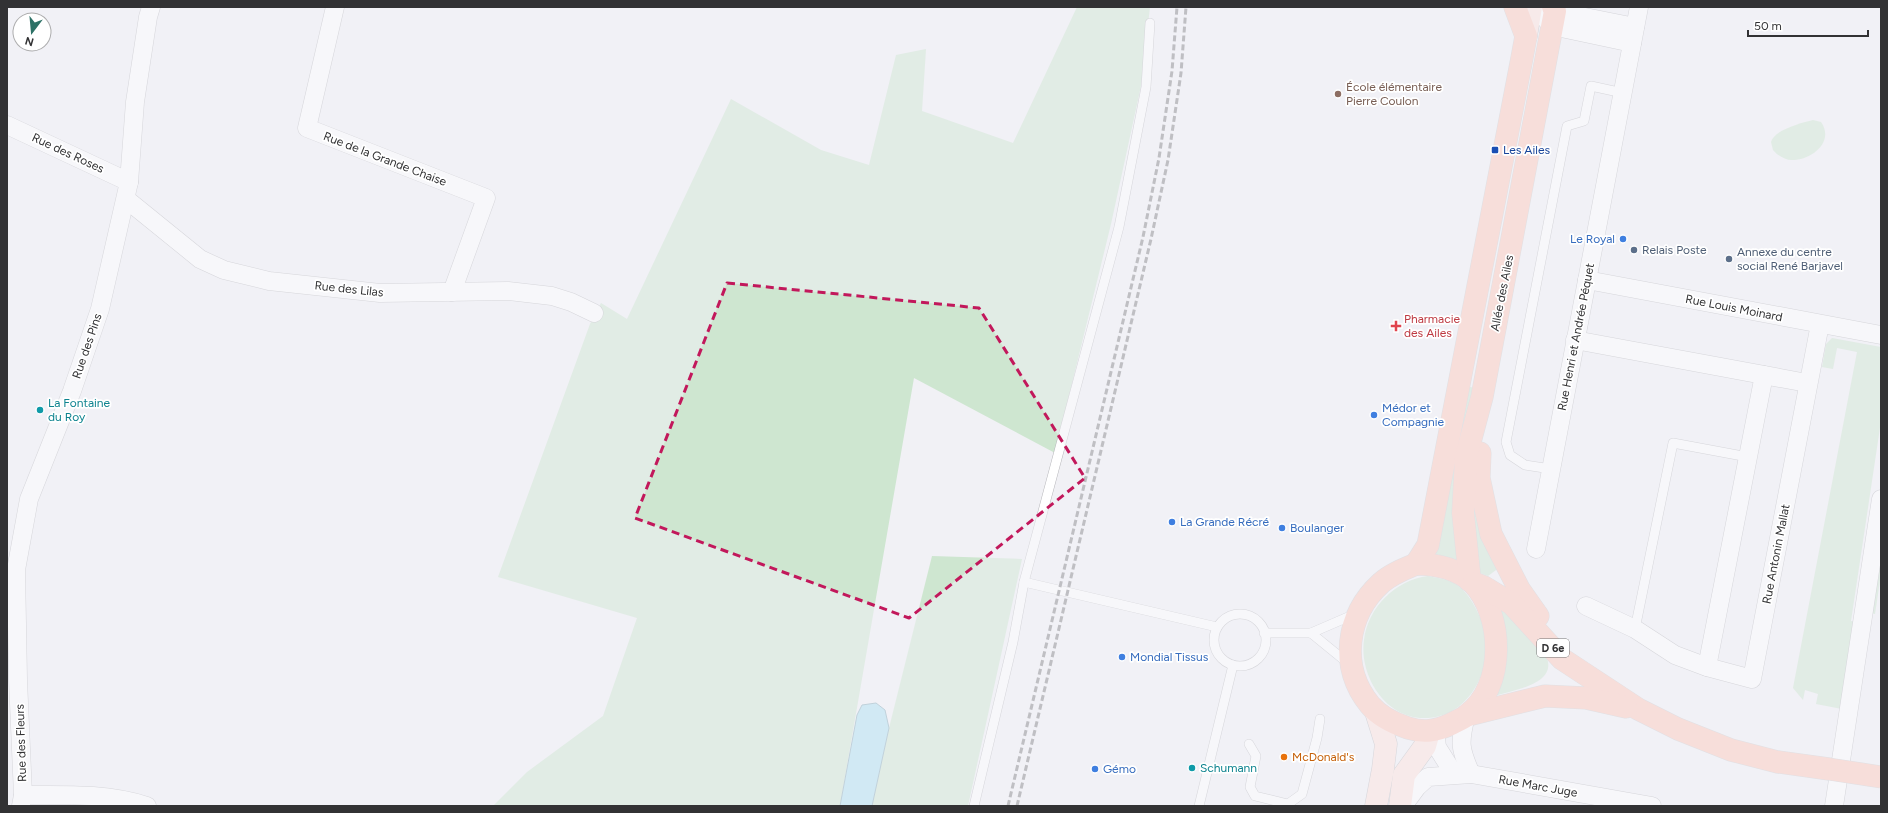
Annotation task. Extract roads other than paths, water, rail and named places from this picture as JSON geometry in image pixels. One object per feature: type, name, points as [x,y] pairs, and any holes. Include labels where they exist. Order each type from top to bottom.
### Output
[{"type":"main road","points":[[1515,7],[1526,36]]},
{"type":"main road","points":[[1416,564],[1428,544],[1531,7]]},
{"type":"main road","name":"Allée des Ailes","points":[[1471,582],[1463,513],[1466,457],[1482,397],[1549,11]]},
{"type":"main road","points":[[1482,397],[1479,478],[1491,534],[1519,589],[1561,645],[1638,709]]},
{"type":"main road","points":[[1416,564],[1435,564],[1454,571],[1471,582],[1482,595],[1490,611],[1494,627],[1496,657],[1482,700],[1467,715],[1432,731],[1418,731],[1396,724],[1376,712],[1363,696],[1354,680],[1350,646],[1354,626],[1368,597],[1382,582],[1394,574],[1416,564]]},
{"type":"main road","name":"D 6e","points":[[1471,582],[1484,587],[1512,604],[1562,658],[1638,709],[1678,729],[1731,750],[1778,762],[1881,777]]},
{"type":"main road","name":"D 6e","points":[[1467,715],[1545,696],[1586,698],[1638,709]]},
{"type":"main road","points":[[1376,712],[1386,744],[1376,806]]},
{"type":"main road","points":[[1400,806],[1404,775],[1425,746],[1432,731]]},
{"type":"street","name":"Rue des Pins","points":[[18,680],[16,570],[29,498],[90,342],[100,309],[128,190],[135,102],[148,17],[151,7]]},
{"type":"street","name":"Rue de la Grande Chaise","points":[[335,7],[307,128],[486,198],[452,292]]},
{"type":"street","name":"Rue Henri et Andrée Péquet","points":[[1536,549],[1639,7]]},
{"type":"street","points":[[1549,11],[1634,35]]},
{"type":"street","name":"Rue des Roses","points":[[7,125],[128,190]]},
{"type":"street","name":"Rue des Lilas","points":[[128,190],[200,260],[224,270],[269,281],[380,293],[508,291],[552,296],[571,302],[594,313]]},
{"type":"street","name":"Rue Louis Moinard","points":[[1587,280],[1881,335]]},
{"type":"street","name":"Rue Antonin Mallat","points":[[1586,606],[1635,629],[1675,656],[1707,667],[1752,679],[1807,383],[1820,324]]},
{"type":"street","points":[[1575,340],[1807,383]]},
{"type":"street","points":[[1707,667],[1764,376]]},
{"type":"street","points":[[1834,806],[1881,499]]},
{"type":"street","name":"Rue des Fleurs","points":[[18,680],[22,801]]},
{"type":"street","points":[[1462,774],[1461,738],[1467,715]]},
{"type":"street","points":[[1432,731],[1437,747],[1462,774]]},
{"type":"street","name":"Rue Marc Juge","points":[[1403,806],[1417,787],[1428,777],[1462,774],[1652,806]]},
{"type":"street","points":[[22,801],[93,795],[130,800],[147,806]]},
{"type":"lane","points":[[974,806],[1013,642],[1024,582],[1119,227],[1146,87],[1150,22]]},
{"type":"lane","points":[[1551,469],[1525,465],[1510,455],[1506,442],[1567,126],[1584,120],[1591,86],[1623,93]]},
{"type":"lane","points":[[1635,629],[1673,443],[1748,458]]},
{"type":"lane","points":[[1024,582],[1217,627]]},
{"type":"lane","points":[[1264,633],[1312,633],[1360,612]]},
{"type":"lane","points":[[1239,614],[1246,615],[1258,622],[1264,633],[1265,646],[1258,658],[1246,665],[1233,665],[1217,653],[1214,640],[1217,627],[1226,618],[1239,614]]},
{"type":"lane","points":[[1312,633],[1352,666]]},
{"type":"lane","points":[[1199,806],[1233,665]]},
{"type":"lane","points":[[1249,744],[1256,756],[1250,787],[1255,796],[1288,804],[1302,794],[1317,738],[1320,719]]},
{"type":"water","points":[[876,703],[885,710],[889,728],[872,806],[840,806],[857,715],[862,705]]},
{"type":"railway","points":[[1008,806],[1143,237],[1159,158],[1172,71],[1177,7]]},
{"type":"railway","points":[[1017,806],[1151,239],[1168,160],[1181,73],[1186,7]]},
{"type":"place","name":"École élémentaire Pierre Coulon","points":[[1338,94]]},
{"type":"place","name":"Les Ailes","points":[[1495,150]]},
{"type":"place","name":"Le Royal","points":[[1623,239]]},
{"type":"place","name":"Relais Poste","points":[[1634,250]]},
{"type":"place","name":"Annexe du centre social René Barjavel","points":[[1729,259]]},
{"type":"place","name":"Pharmacie des Ailes","points":[[1396,326]]},
{"type":"place","name":"La Fontaine du Roy","points":[[40,410]]},
{"type":"place","name":"Médor et Compagnie","points":[[1374,415]]},
{"type":"place","name":"La Grande Récré","points":[[1172,522]]},
{"type":"place","name":"Boulanger","points":[[1282,528]]},
{"type":"place","name":"Mondial Tissus","points":[[1122,657]]},
{"type":"place","name":"McDonald's","points":[[1284,757]]},
{"type":"place","name":"Schumann","points":[[1192,768]]},
{"type":"place","name":"Gémo","points":[[1095,769]]}]
